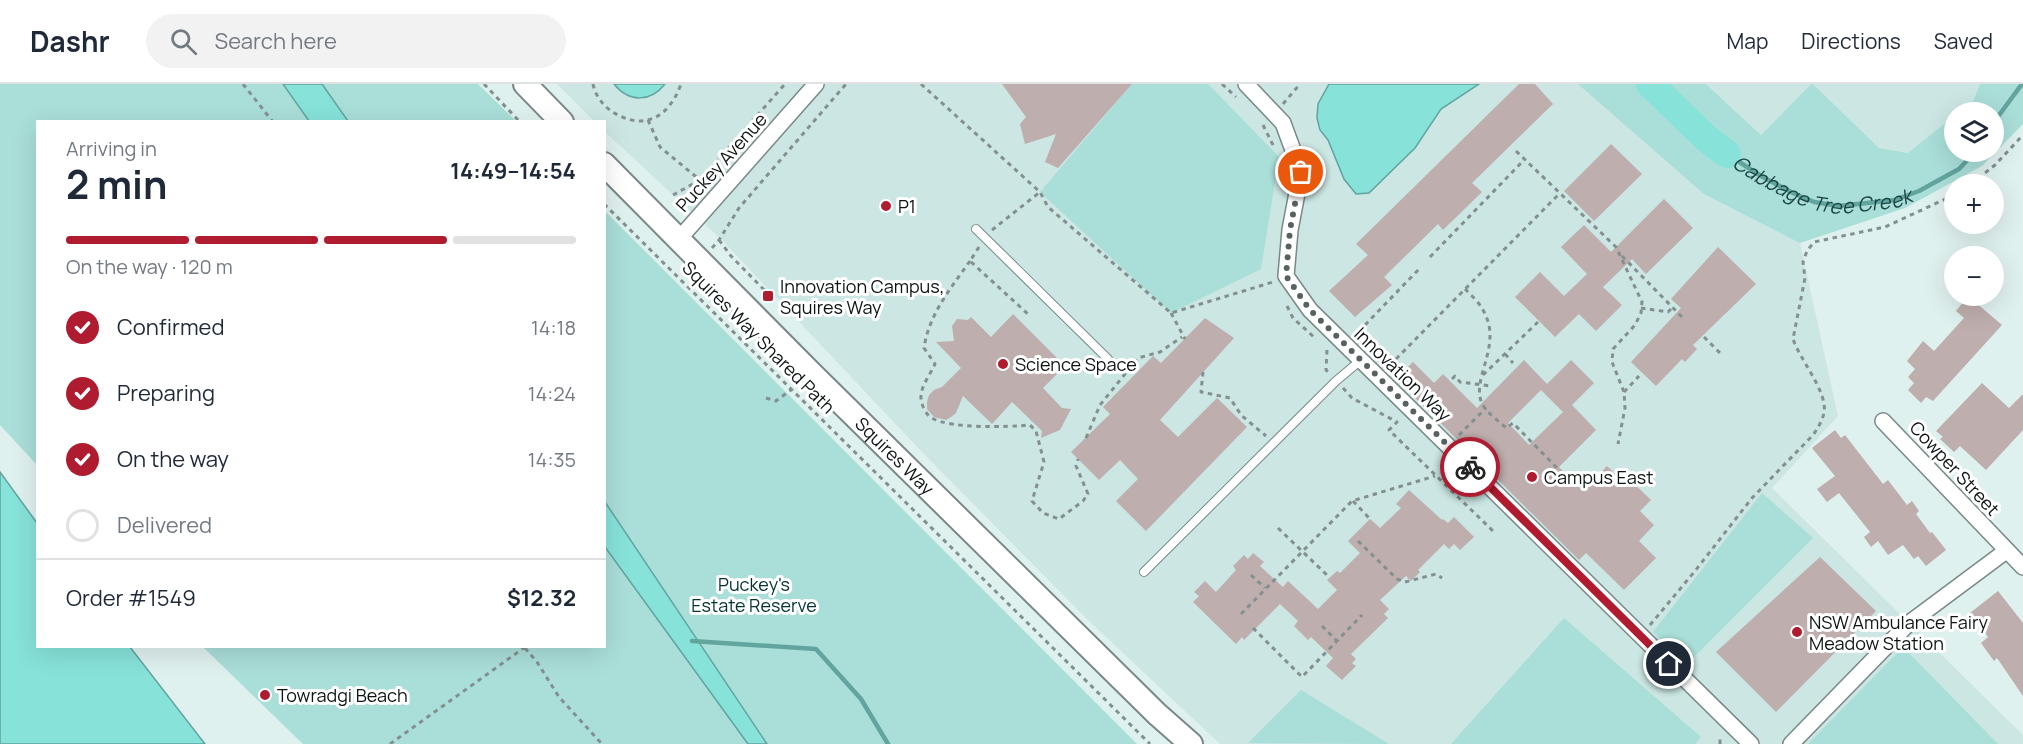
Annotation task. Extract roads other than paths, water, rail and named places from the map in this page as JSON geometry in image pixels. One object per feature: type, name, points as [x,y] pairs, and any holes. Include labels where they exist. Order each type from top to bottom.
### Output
[{"type":"main road","points":[[525,84],[560,120]]},
{"type":"main road","name":"Squires Way","points":[[606,166],[811,373],[1156,714],[1191,744]]},
{"type":"street","name":"Puckey Avenue","points":[[679,239],[816,84]]},
{"type":"street","name":"Innovation Way","points":[[1246,84],[1283,123],[1301,172],[1290,230],[1286,276],[1310,310],[1743,741]]},
{"type":"street","name":"Cowper Street","points":[[1883,421],[2023,567]]},
{"type":"street","points":[[1791,744],[1908,624],[2006,550]]},
{"type":"lane","points":[[976,229],[1108,359]]},
{"type":"lane","points":[[1144,572],[1336,381],[1361,360]]},
{"type":"waterway","name":"Cabbage Tree Creek","points":[[1650,84],[1706,138],[1727,154]]},
{"type":"waterway","name":"Cabbage Tree Creek","points":[[2004,108],[2022,84]]},
{"type":"waterway","name":"Cabbage Tree Creek","points":[[1727,154],[1793,193],[1814,202],[1839,206],[1895,200],[1919,191],[1959,169],[1966,162]]},
{"type":"waterway","points":[[692,641],[816,649],[861,699],[888,744]]},
{"type":"place","name":"P1","points":[[886,206]]},
{"type":"place","name":"Innovation Campus, Squires Way","points":[[768,296]]},
{"type":"place","name":"Science Space","points":[[1003,364]]},
{"type":"place","name":"Campus East","points":[[1532,477]]},
{"type":"place","name":"NSW Ambulance Fairy Meadow Station","points":[[1797,632]]},
{"type":"place","name":"Towradgi Beach","points":[[265,695]]},
{"type":"park label","name":"Puckey's Estate Reserve","points":[[754,594]]}]
